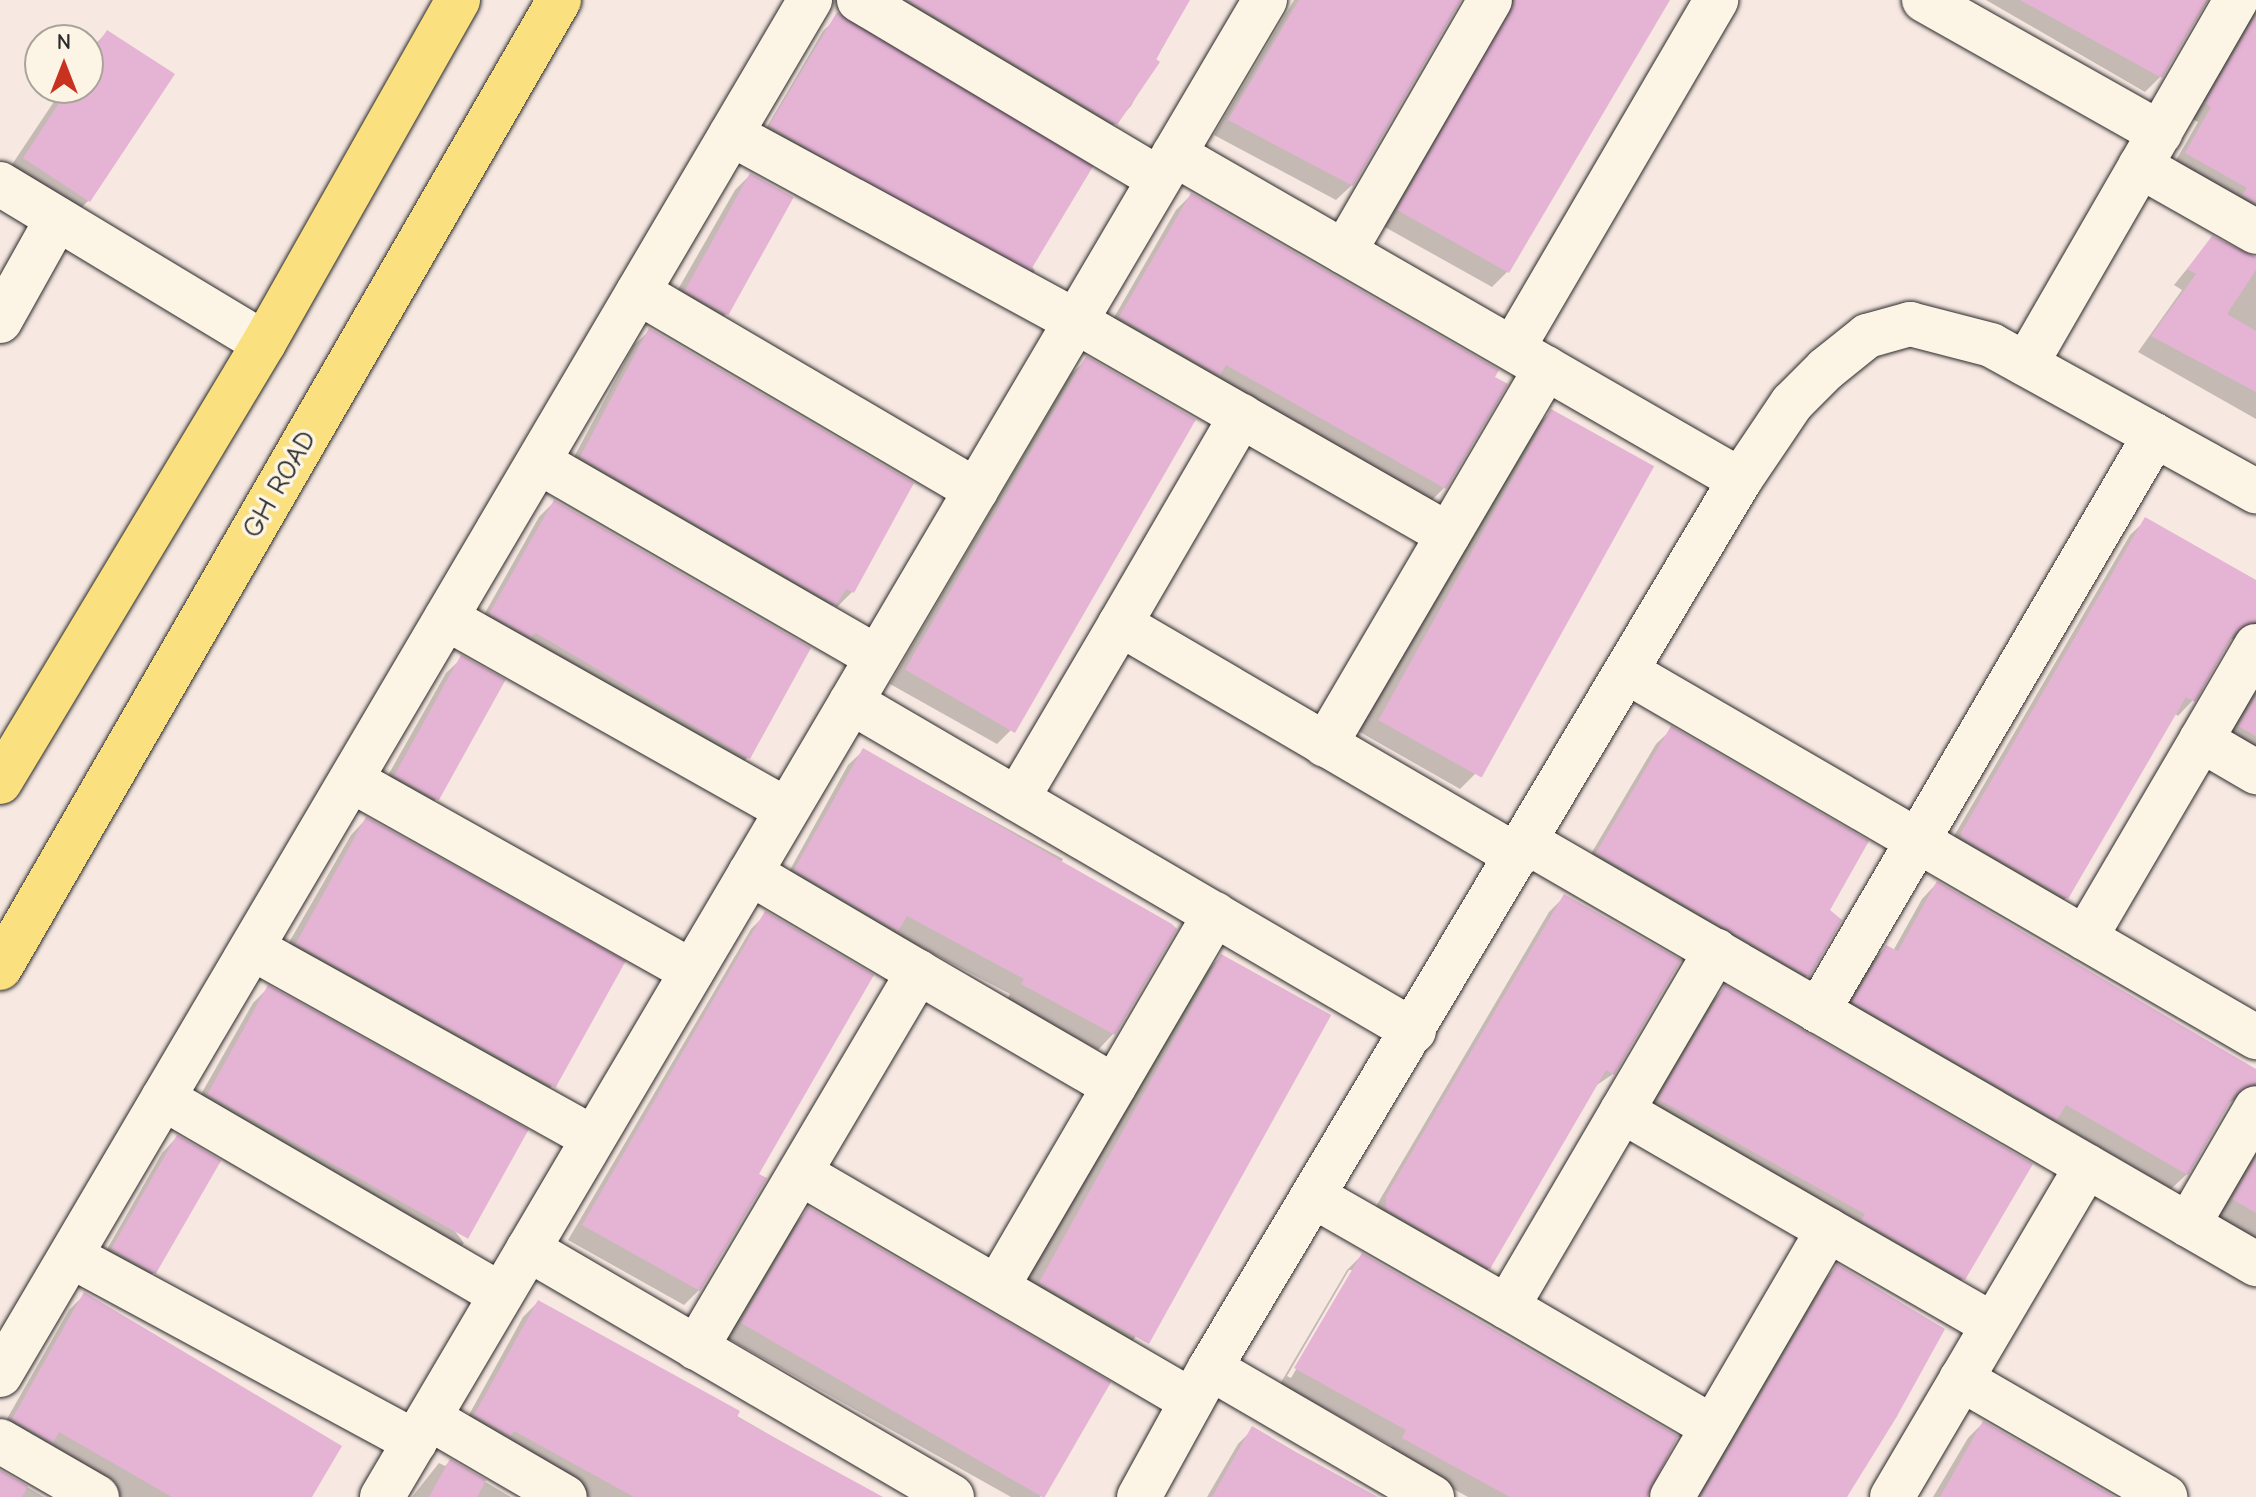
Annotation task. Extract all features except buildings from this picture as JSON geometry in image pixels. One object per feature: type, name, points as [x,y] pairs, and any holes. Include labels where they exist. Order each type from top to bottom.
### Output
[{"type":"main road","points":[[0,782],[264,343],[458,0]]},
{"type":"main road","name":"GH ROAD","points":[[0,968],[559,0]]},
{"type":"street","points":[[0,1375],[810,0]]},
{"type":"street","points":[[859,0],[1167,166],[1344,252],[1740,480]]},
{"type":"street","points":[[1344,252],[1490,0]]},
{"type":"street","points":[[1325,745],[1448,535],[1529,358],[1716,0]]},
{"type":"street","points":[[1924,0],[2150,150],[2256,232]]},
{"type":"street","points":[[2026,364],[2236,0]]},
{"type":"street","points":[[382,1497],[1167,166],[1254,4]]},
{"type":"street","points":[[731,134],[1075,321],[1448,535]]},
{"type":"street","points":[[0,184],[264,343]]},
{"type":"street","points":[[0,321],[57,219]]},
{"type":"street","points":[[638,292],[976,490]]},
{"type":"street","points":[[1139,1497],[1201,1384],[1629,673],[1740,480],[1792,403],[1867,336],[1910,324],[1991,345],[2256,491]]},
{"type":"street","points":[[1017,799],[1241,416]]},
{"type":"street","points":[[1818,1011],[2155,435]]},
{"type":"street","points":[[539,462],[877,657]]},
{"type":"street","points":[[446,618],[787,810]]},
{"type":"street","points":[[1120,624],[1325,745],[1716,951],[2256,1264]]},
{"type":"street","points":[[2085,938],[2256,646]]},
{"type":"street","points":[[1629,673],[2256,1037]]},
{"type":"street","points":[[851,702],[1414,1031]]},
{"type":"street","points":[[2201,740],[2256,772]]},
{"type":"street","points":[[351,780],[692,971]]},
{"type":"street","points":[[750,873],[1114,1086]]},
{"type":"street","points":[[997,1287],[1215,914]]},
{"type":"street","points":[[252,948],[593,1138]]},
{"type":"street","points":[[1507,1307],[1716,951]]},
{"type":"street","points":[[696,1348],[918,972]]},
{"type":"street","points":[[163,1098],[501,1295]]},
{"type":"street","points":[[2188,1225],[2256,1108]]},
{"type":"street","points":[[1622,1111],[1993,1325]]},
{"type":"street","points":[[1892,1497],[2087,1166]]},
{"type":"street","points":[[800,1173],[997,1287],[1201,1384],[1413,1492]]},
{"type":"street","points":[[1315,1197],[1712,1427]]},
{"type":"street","points":[[1672,1497],[1828,1230]]},
{"type":"street","points":[[528,1249],[696,1348],[888,1481],[952,1497]]},
{"type":"street","points":[[71,1256],[422,1430],[565,1497]]},
{"type":"street","points":[[1961,1379],[2165,1497]]},
{"type":"street","points":[[0,1441],[97,1497]]}]
